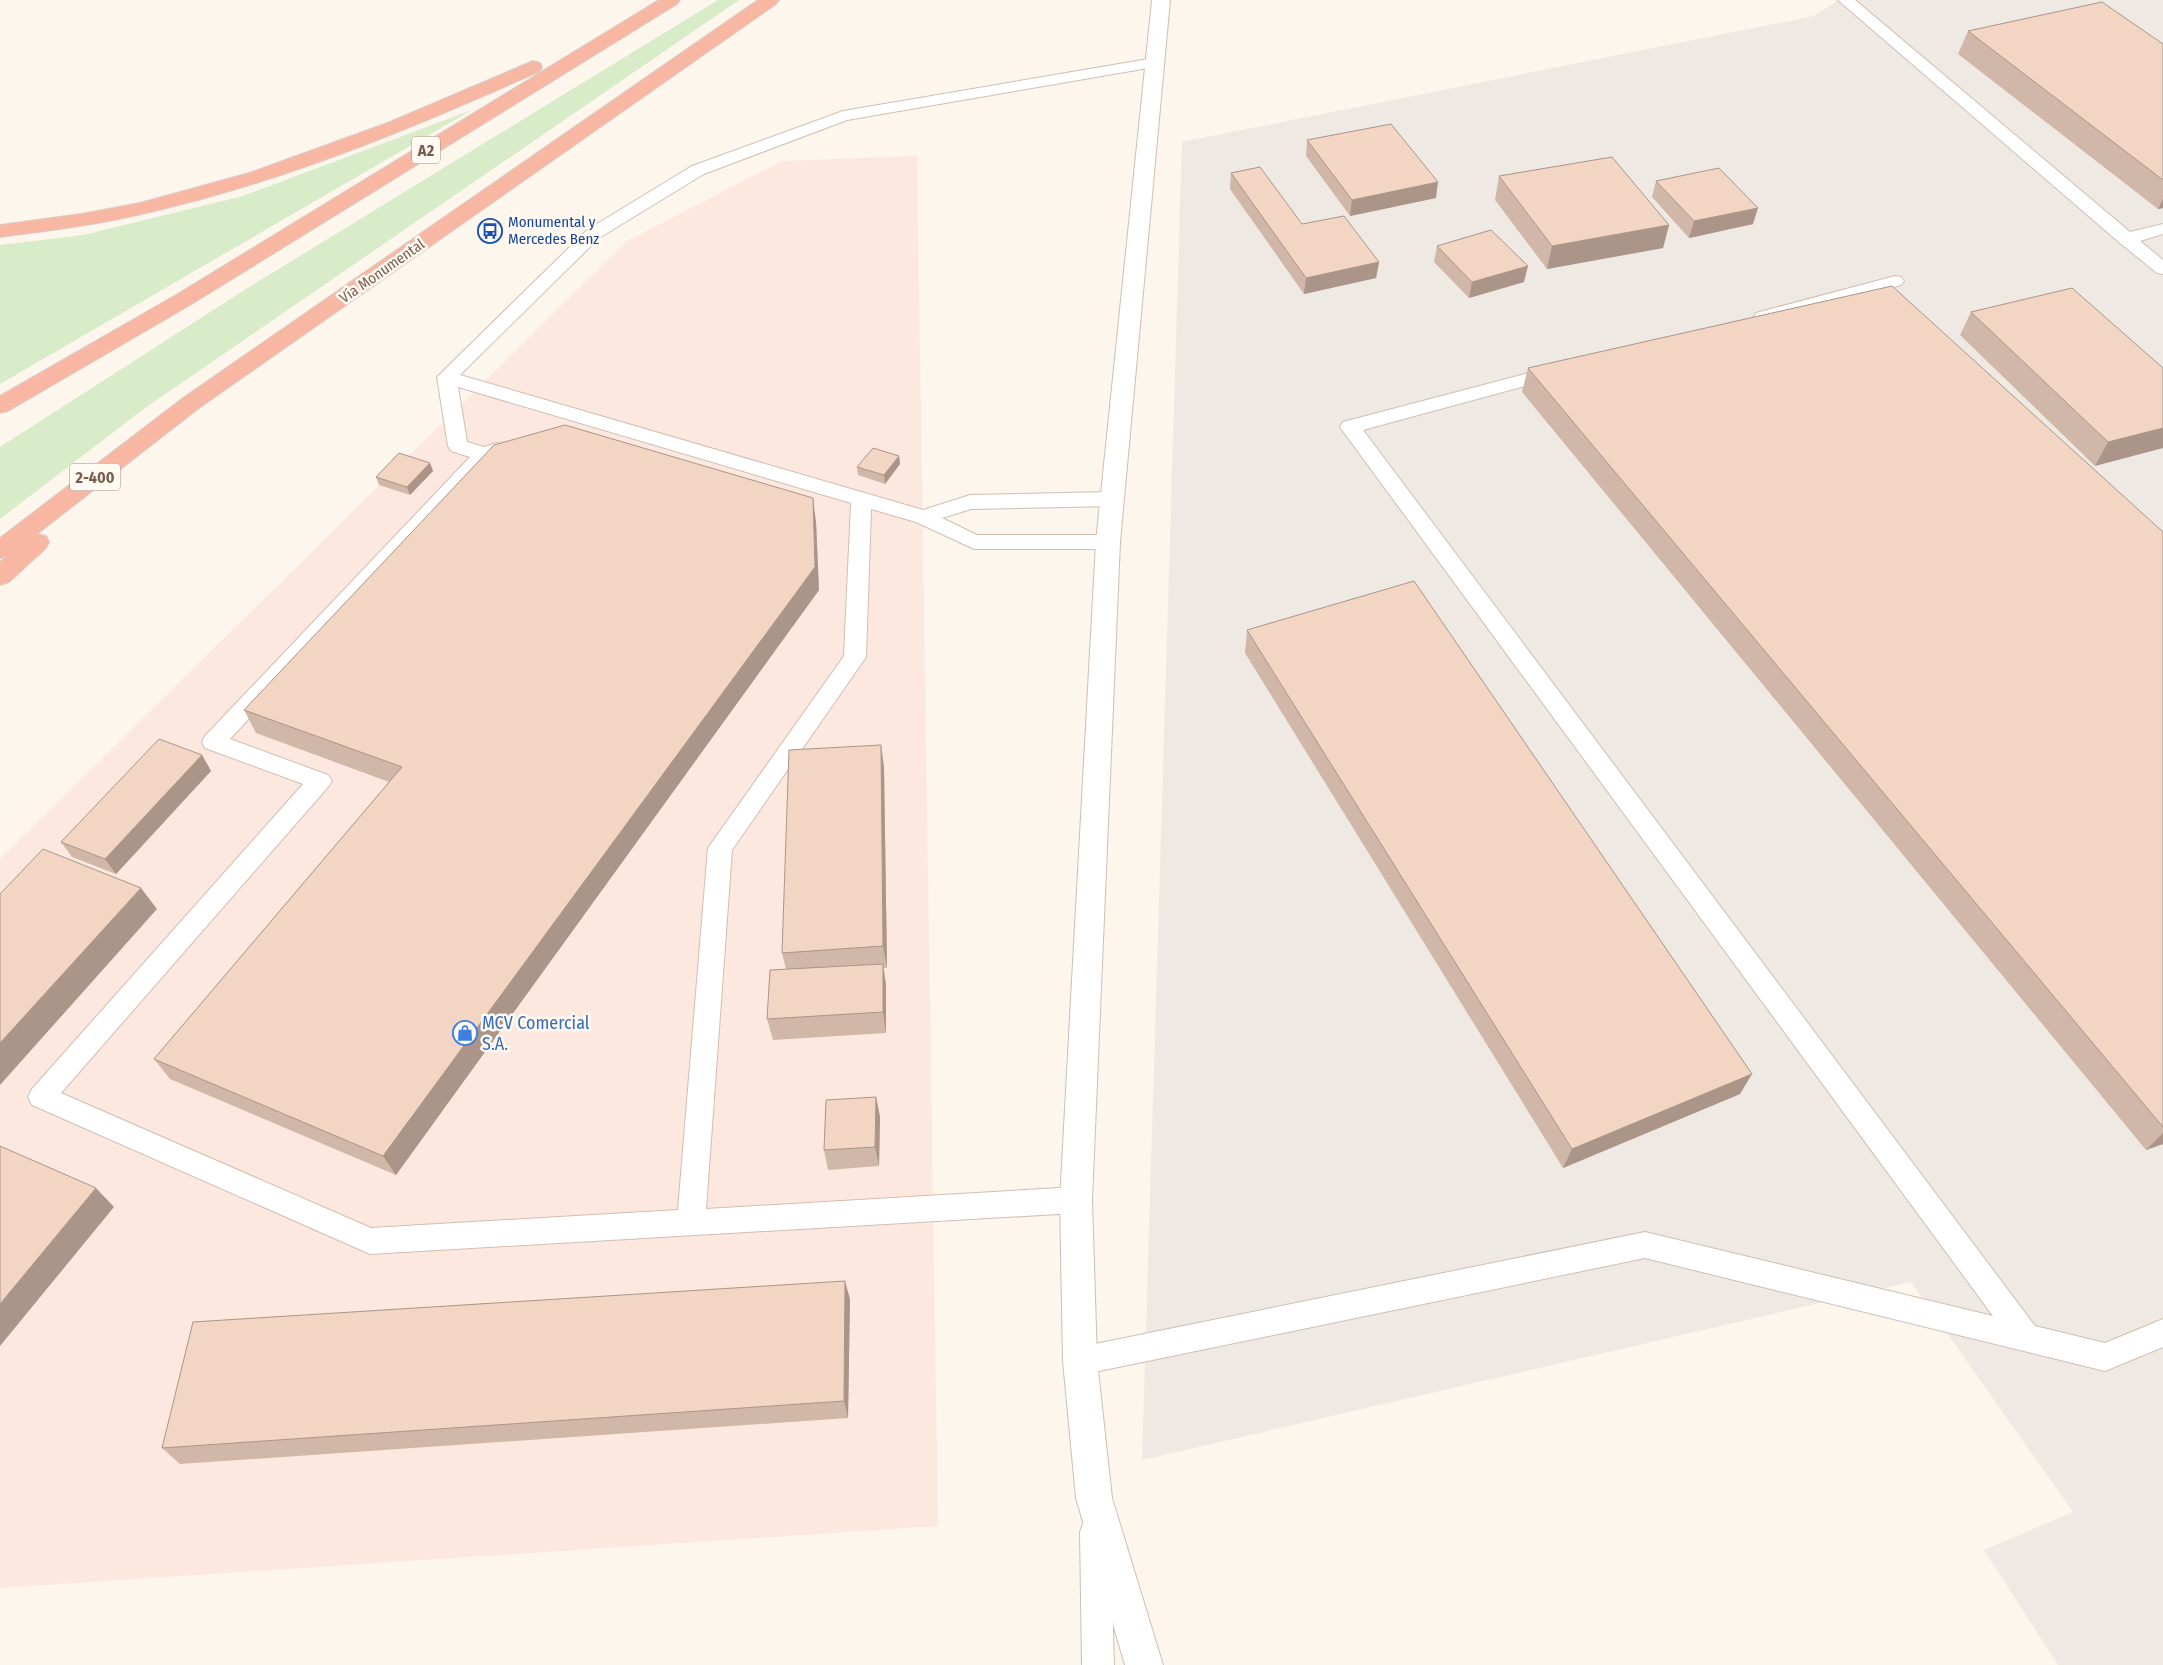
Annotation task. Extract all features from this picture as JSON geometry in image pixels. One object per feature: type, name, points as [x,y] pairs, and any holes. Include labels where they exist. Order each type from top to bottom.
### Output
[{"type":"highway","points":[[0,231],[91,219],[160,204],[229,185],[353,143],[453,103],[535,67],[670,0]]},
{"type":"highway","name":"A2","points":[[0,406],[183,300],[670,0]]},
{"type":"highway","name":"Vía Monumental","points":[[0,550],[191,403],[770,0]]},
{"type":"highway","points":[[0,576],[191,403]]},
{"type":"street","points":[[1144,1665],[1094,1498],[1080,1362],[1076,1200],[1108,542],[1161,0]]},
{"type":"lane","points":[[1846,0],[2163,269]]},
{"type":"lane","points":[[447,377],[593,234],[698,170],[843,116],[1154,63]]},
{"type":"lane","points":[[2126,239],[2163,229]]},
{"type":"lane","points":[[1742,322],[1895,281]]},
{"type":"lane","points":[[1580,366],[1350,427],[2026,1337]]},
{"type":"lane","points":[[447,377],[923,517],[974,542],[1108,542]]},
{"type":"lane","points":[[447,377],[458,446],[484,454]]},
{"type":"lane","points":[[562,428],[588,419]]},
{"type":"lane","points":[[518,442],[484,454],[212,742],[320,780],[41,1097],[370,1241],[1076,1200]]},
{"type":"lane","points":[[691,1223],[720,848],[855,657],[860,499]]},
{"type":"lane","points":[[923,517],[970,502],[1112,499]]},
{"type":"lane","points":[[1080,1362],[1645,1245],[2106,1357],[2163,1333]]},
{"type":"lane","points":[[1094,1498],[1098,1665]]},
{"type":"shaded area","points":[[1839,0],[2163,0],[2163,1665],[2058,1665],[1984,1550],[2073,1512],[1911,1282],[1142,1460],[1182,142],[1814,16]]},
{"type":"shaded area","name":"MCV Comercial S.A.","points":[[917,156],[938,1526],[0,1588],[0,859],[627,241],[782,161]]},
{"type":"green space","points":[[718,0],[739,0],[145,408],[0,519],[0,447],[246,289]]},
{"type":"green space","points":[[472,110],[0,384],[0,245],[83,235],[243,196]]},
{"type":"building","points":[[2102,2],[2163,44],[2163,180],[1968,31]]},
{"type":"building","points":[[1391,124],[1438,182],[1352,200],[1307,140]]},
{"type":"building","points":[[1612,157],[1669,225],[1552,246],[1499,176]]},
{"type":"building","points":[[1260,167],[1302,224],[1344,216],[1379,262],[1306,278],[1231,173]]},
{"type":"building","points":[[1719,168],[1758,208],[1694,221],[1656,181]]},
{"type":"building","points":[[1491,230],[1528,266],[1472,282],[1437,246]]},
{"type":"building","points":[[1892,286],[2163,532],[2163,1127],[1528,368]]},
{"type":"building","points":[[2072,288],[2163,368],[2163,428],[2108,442],[1971,312]]},
{"type":"building","points":[[565,425],[813,498],[815,567],[383,1156],[154,1059],[402,767],[244,710],[494,445]]},
{"type":"building","points":[[873,448],[899,456],[884,475],[857,467]]},
{"type":"building","points":[[399,453],[430,463],[407,487],[376,477]]},
{"type":"building","points":[[1414,581],[1752,1074],[1572,1149],[1247,630]]},
{"type":"building","points":[[159,739],[202,755],[105,859],[61,842]]},
{"type":"building","points":[[881,745],[883,946],[782,953],[789,750]]},
{"type":"building","points":[[43,849],[141,888],[0,1043],[0,894]]},
{"type":"building","points":[[883,964],[883,1012],[767,1019],[770,970]]},
{"type":"building","points":[[876,1097],[875,1147],[824,1150],[826,1100]]},
{"type":"building","points":[[0,1146],[96,1188],[0,1304]]},
{"type":"building","points":[[845,1281],[844,1401],[162,1448],[193,1322]]},
{"type":"place","name":"Monumental y Mercedes Benz","points":[[490,231]]},
{"type":"place","name":"MCV Comercial S.A.","points":[[465,1033]]}]
